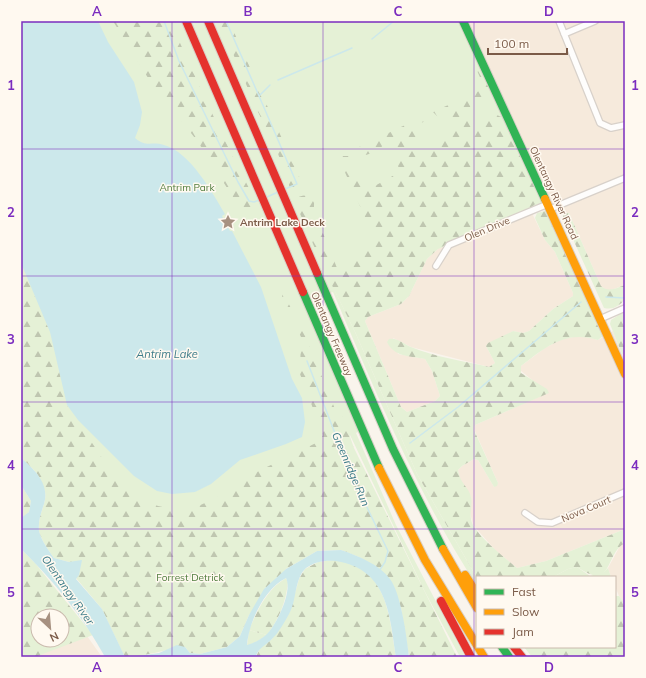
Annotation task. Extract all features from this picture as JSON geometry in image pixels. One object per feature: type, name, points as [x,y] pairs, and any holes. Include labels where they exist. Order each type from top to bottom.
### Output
[{"type":"main road","name":"Olentangy Freeway","points":[[186,21],[375,459],[425,560],[476,644]]},
{"type":"main road","name":"Olentangy Freeway","points":[[208,21],[393,449],[443,550],[476,606]]},
{"type":"main road","name":"Olentangy River Road","points":[[463,21],[625,374]]},
{"type":"main road","points":[[443,550],[468,579],[476,592]]},
{"type":"main road","points":[[425,560],[439,597],[471,657]]},
{"type":"main road","name":"Olentangy Freeway","points":[[479,648],[484,657]]},
{"type":"main road","points":[[503,648],[509,657]]},
{"type":"main road","points":[[515,648],[522,657]]},
{"type":"street","points":[[559,21],[596,117],[600,123],[606,127],[617,128],[625,125]]},
{"type":"street","points":[[564,34],[595,21]]},
{"type":"street","name":"Olen Drive","points":[[436,266],[449,245],[625,178]]},
{"type":"street","points":[[600,319],[625,308]]},
{"type":"street","name":"Nova Court","points":[[526,513],[538,522],[552,523],[625,492]]},
{"type":"shaded area","points":[[463,21],[625,21],[625,285],[611,290],[606,290],[601,286],[569,213],[564,213],[548,204]]},
{"type":"shaded area","points":[[530,209],[545,240],[555,252],[573,296],[553,309],[529,331],[523,333],[513,331],[486,346],[495,363],[489,367],[411,347],[393,338],[398,354],[425,359],[432,371],[440,396],[435,401],[407,412],[401,407],[365,321],[368,317],[401,304],[409,296],[427,259],[439,248]]},
{"type":"shaded area","points":[[613,331],[622,354],[625,354],[625,529],[546,561],[517,568],[496,551],[473,525],[470,512],[471,497],[460,480],[458,470],[474,459],[478,460],[494,487],[498,483],[474,429],[475,425],[548,393],[520,370],[521,366],[545,348],[560,340],[573,337],[588,337],[598,340]]},
{"type":"shaded area","points":[[625,543],[625,604],[616,588],[616,576],[611,576],[608,568],[620,546]]},
{"type":"shaded area","points":[[35,563],[67,608],[30,608],[30,648],[70,648],[70,612],[102,657],[21,657]]},
{"type":"green space","name":"Antrim Park","points":[[21,21],[463,21],[548,204],[335,291],[356,334],[417,474],[476,576],[476,584],[455,551],[416,479],[333,292],[307,302],[362,430],[356,433],[396,525],[465,657],[460,657],[425,592],[350,435],[125,657],[35,470],[21,458]]},
{"type":"green space","points":[[113,21],[170,21],[222,135],[258,206],[245,209],[236,202],[198,142],[177,115],[161,99]]},
{"type":"green space","points":[[219,21],[229,21],[302,183],[301,186],[290,188],[275,145],[258,112]]},
{"type":"green space","points":[[475,60],[477,61],[498,106],[496,109],[490,99],[485,97],[473,103],[470,107],[473,121],[479,122],[497,115],[501,117],[538,193],[538,201],[530,209],[439,248],[427,259],[409,296],[401,304],[368,317],[365,321],[401,407],[407,412],[435,401],[440,396],[432,371],[425,359],[398,353],[390,347],[387,342],[389,339],[395,339],[430,354],[489,367],[495,363],[486,346],[488,343],[513,331],[523,333],[529,331],[553,309],[573,296],[555,252],[545,240],[535,218],[537,213],[545,211],[548,212],[603,336],[598,340],[586,337],[566,339],[556,342],[539,353],[521,366],[521,373],[547,389],[549,393],[475,425],[474,430],[498,483],[497,486],[494,487],[478,460],[474,459],[458,470],[459,475],[471,497],[471,518],[473,525],[487,542],[517,568],[546,561],[625,529],[625,543],[618,548],[603,573],[597,575],[589,574],[577,567],[568,569],[555,576],[476,576],[417,474],[356,334],[323,267],[295,202],[299,197],[312,196],[314,211],[337,268],[340,270],[348,266],[373,245],[375,240],[340,161],[342,156],[348,156],[362,187],[365,189],[371,188],[398,173],[400,170],[394,158],[396,140],[391,140],[378,150],[368,154],[357,155],[352,152],[355,149],[426,115],[429,117],[428,120],[421,123],[418,127],[420,131],[414,146],[417,155],[420,158],[427,153],[435,145],[450,135],[454,128],[452,119],[437,116],[433,112],[485,88],[473,62]]},
{"type":"green space","points":[[564,213],[569,213],[601,286],[610,290],[625,285],[625,300],[616,307],[604,308],[563,217]]},
{"type":"green space","name":"Forrest Detrick","points":[[21,263],[50,332],[67,405],[106,464],[128,487],[145,500],[158,506],[172,509],[196,507],[216,498],[242,479],[320,441],[323,435],[300,374],[301,337],[282,296],[283,293],[305,335],[337,414],[343,417],[354,448],[457,657],[409,657],[401,608],[380,569],[359,557],[341,550],[317,551],[286,569],[249,615],[240,636],[227,647],[200,654],[190,653],[185,647],[141,656],[125,657],[102,609],[76,578],[69,562],[54,558],[43,542],[39,531],[39,520],[44,504],[45,490],[40,478],[21,458]]},
{"type":"green space","points":[[625,311],[625,354],[622,354],[610,324],[611,320]]},
{"type":"green space","points":[[21,485],[31,501],[29,512],[22,518]]},
{"type":"green space","points":[[21,549],[35,563],[93,635],[70,644],[70,608],[30,608],[30,648],[59,648],[35,657],[21,657]]},
{"type":"green space","points":[[333,560],[345,562],[364,570],[373,579],[386,603],[396,657],[256,657],[260,648],[272,639],[290,611],[299,579],[305,569],[318,562]]},
{"type":"green space","points":[[577,567],[590,576],[555,576],[568,569]]},
{"type":"green space","points":[[608,568],[611,576],[590,576],[604,572]]},
{"type":"green space","points":[[286,578],[288,582],[284,603],[275,623],[267,635],[249,630],[263,601],[273,588]]},
{"type":"green space","points":[[616,596],[619,596],[625,604],[625,657],[532,657],[525,648],[616,648]]},
{"type":"green space","points":[[249,630],[267,635],[247,646]]},
{"type":"water","name":"Antrim Lake","points":[[21,21],[98,21],[108,42],[134,82],[142,112],[140,125],[135,138],[146,144],[160,144],[174,149],[191,164],[207,184],[225,214],[222,216],[230,231],[232,231],[261,287],[292,379],[302,398],[305,422],[302,437],[240,460],[211,484],[195,492],[172,494],[157,491],[134,476],[78,420],[67,405],[50,332],[21,263]]},
{"type":"water","name":"Olentangy River","points":[[21,458],[40,478],[45,490],[44,504],[39,527],[43,542],[54,558],[69,562],[82,560],[79,575],[76,579],[102,609],[125,657],[105,657],[97,642],[78,614],[45,573],[21,549],[21,518],[29,512],[31,501],[21,485]]},
{"type":"water","points":[[341,550],[368,561],[380,569],[390,579],[394,586],[400,605],[409,657],[396,657],[384,598],[369,575],[357,567],[341,562],[323,561],[306,568],[302,573],[297,584],[292,609],[277,633],[260,649],[256,657],[130,657],[159,653],[177,645],[185,647],[190,653],[200,654],[227,647],[240,636],[249,615],[264,589],[286,569],[317,551]],"holes":[[[286,578],[288,584],[279,616],[270,630],[264,637],[247,645],[248,636],[254,617],[265,598],[278,583]]]},
{"type":"waterway","points":[[164,21],[179,61],[238,182],[249,201],[254,202],[259,200]]},
{"type":"waterway","points":[[226,21],[259,96]]},
{"type":"waterway","points":[[372,39],[394,21]]},
{"type":"waterway","points":[[278,80],[352,48]]},
{"type":"waterway","points":[[270,85],[259,96],[297,184],[285,189]]},
{"type":"waterway","points":[[267,197],[278,192]]},
{"type":"waterway","points":[[606,297],[625,298]]},
{"type":"waterway","points":[[410,443],[458,407],[581,302]]},
{"type":"waterway","name":"Greenridge Run","points":[[307,361],[350,472],[388,551],[385,562],[379,571]]},
{"type":"traffic: fast","points":[[463,21],[545,199]]},
{"type":"traffic: fast","points":[[317,273],[393,449],[443,549]]},
{"type":"traffic: fast","points":[[303,292],[379,468]]},
{"type":"traffic: fast","points":[[503,648],[509,657]]},
{"type":"traffic: slow","points":[[545,199],[625,374]]},
{"type":"traffic: slow","points":[[379,468],[425,560],[476,644]]},
{"type":"traffic: slow","points":[[443,549],[476,606]]},
{"type":"traffic: slow","points":[[465,575],[476,592]]},
{"type":"traffic: slow","points":[[479,648],[484,657]]},
{"type":"traffic: jam","points":[[186,21],[303,292]]},
{"type":"traffic: jam","points":[[208,21],[317,273]]},
{"type":"traffic: jam","points":[[441,601],[471,657]]},
{"type":"traffic: jam","points":[[515,648],[522,657]]},
{"type":"place","name":"Antrim Lake Deck","points":[[228,222]]}]
